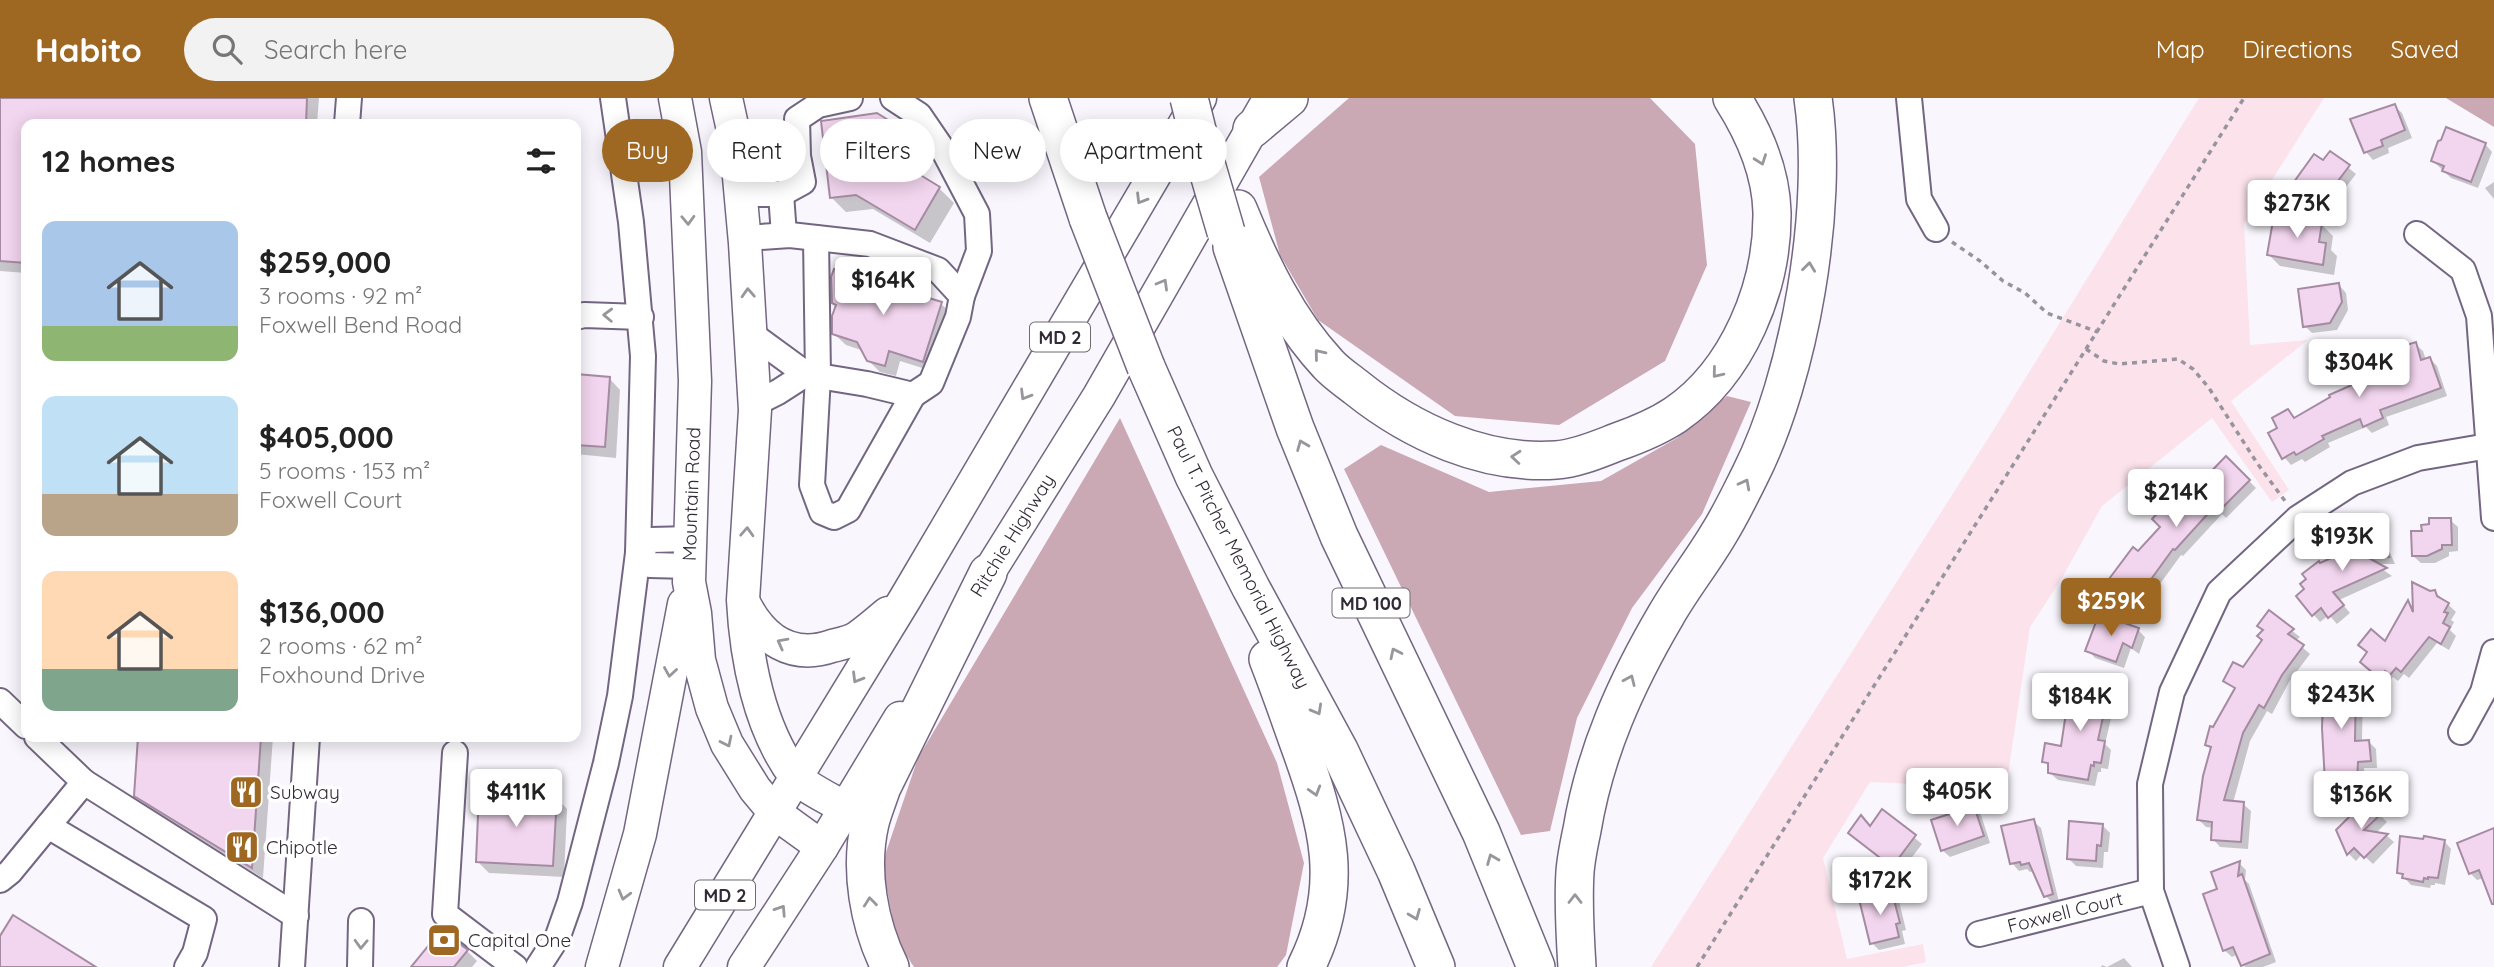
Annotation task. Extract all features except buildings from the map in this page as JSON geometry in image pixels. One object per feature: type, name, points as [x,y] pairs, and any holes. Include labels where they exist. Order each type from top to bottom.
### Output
[{"type":"highway","name":"Paul T. Pitcher Memorial Highway","points":[[1048,98],[1088,218],[1146,367],[1194,476],[1339,750],[1396,870],[1436,967]]},
{"type":"highway","points":[[1056,98],[1088,218]]},
{"type":"highway","name":"MD 100","points":[[1192,98],[1202,150],[1232,220],[1295,428],[1339,536],[1481,832],[1536,967]]},
{"type":"highway","points":[[1252,129],[1289,98]]},
{"type":"highway","points":[[1232,220],[1295,323],[1329,366],[1372,401],[1412,427],[1466,448],[1509,458],[1558,460],[1641,433],[1675,414],[1705,388],[1733,354],[1756,306],[1768,260],[1772,211],[1764,166],[1742,114],[1732,98]]},
{"type":"highway","points":[[1577,967],[1575,870],[1586,802],[1608,730],[1667,612],[1718,535],[1752,472],[1776,410],[1796,340],[1808,274],[1817,196],[1813,98]]},
{"type":"highway","points":[[1194,476],[1272,669],[1315,789],[1328,838],[1330,877],[1325,916],[1306,967]]},
{"type":"highway","points":[[890,967],[881,949],[871,914],[866,868],[870,825],[882,787],[988,573]]},
{"type":"main road","name":"Mountain Road","points":[[675,98],[685,152],[695,381],[689,562],[699,660],[712,708],[727,744],[741,768],[775,813],[822,847]]},
{"type":"main road","points":[[726,98],[736,144],[745,238],[754,404],[743,600],[745,628],[758,695],[775,740],[796,778],[845,808]]},
{"type":"main road","name":"MD 2","points":[[684,963],[905,599],[1200,98]]},
{"type":"main road","name":"Ritchie Highway","points":[[744,967],[822,847],[1099,396],[1270,98]]},
{"type":"main road","points":[[602,967],[640,834],[689,562]]},
{"type":"main road","points":[[743,600],[754,622],[767,635],[787,648],[815,652],[855,639],[905,599]]},
{"type":"street","points":[[347,119],[349,98]]},
{"type":"street","points":[[538,967],[558,936],[570,902],[606,763],[620,696],[641,521],[643,356],[631,222],[613,98]]},
{"type":"street","points":[[740,194],[781,194],[803,182],[798,156],[797,119],[818,105],[850,98]]},
{"type":"street","points":[[816,238],[812,485],[822,512],[834,517],[848,510],[913,395],[931,383],[958,317],[962,296],[979,251],[977,214],[945,153],[919,115],[892,98]]},
{"type":"street","points":[[1909,98],[1919,199],[1936,229]]},
{"type":"street","points":[[781,194],[783,236]]},
{"type":"street","points":[[2417,234],[2463,270],[2479,316],[2491,445],[2494,518]]},
{"type":"street","points":[[745,238],[783,236],[870,244],[938,270],[962,296]]},
{"type":"street","points":[[581,315],[640,317]]},
{"type":"street","points":[[750,333],[812,375],[913,395]]},
{"type":"street","points":[[754,404],[812,375]]},
{"type":"street","points":[[2177,967],[2151,891],[2150,784],[2172,692],[2219,592],[2298,518],[2352,483],[2418,458],[2491,445]]},
{"type":"street","points":[[638,553],[651,540],[689,562]]},
{"type":"street","points":[[2461,732],[2483,692],[2494,652]]},
{"type":"street","points":[[0,701],[21,721]]},
{"type":"street","points":[[42,742],[84,782],[296,916]]},
{"type":"street","points":[[292,967],[307,742]]},
{"type":"street","points":[[455,753],[445,914],[515,967]]},
{"type":"street","points":[[0,880],[84,782]]},
{"type":"street","points":[[48,826],[204,919],[195,953],[187,967]]},
{"type":"street","name":"Foxwell Court","points":[[1979,934],[2151,891]]},
{"type":"street","points":[[360,967],[361,921]]},
{"type":"path","points":[[1697,967],[2244,98]]},
{"type":"path","points":[[1936,229],[2003,281],[2025,293],[2047,313],[2098,332]]},
{"type":"path","points":[[2086,349],[2104,361],[2119,364],[2178,359],[2193,369],[2298,518]]},
{"type":"shaded area","points":[[1349,98],[1650,98],[1695,144],[1707,265],[1665,361],[1559,425],[1455,416],[1318,320],[1280,255],[1259,177]]},
{"type":"shaded area","points":[[2199,98],[2324,98],[2244,224],[2250,345],[2308,340],[2231,401],[2289,490],[2272,502],[2212,418],[2102,506],[2062,578],[2030,627],[2006,788],[1870,782],[1823,858],[1847,959],[1923,944],[1926,962],[1903,967],[1651,967],[1989,437]]},
{"type":"shaded area","points":[[2446,98],[2494,98],[2494,127]]},
{"type":"shaded area","points":[[1727,396],[1751,402],[1702,514],[1632,608],[1577,718],[1550,831],[1521,835],[1344,469],[1381,445],[1489,492],[1601,481],[1677,438]]},
{"type":"shaded area","points":[[1120,418],[1277,763],[1304,863],[1286,955],[1277,967],[914,967],[897,941],[882,864],[918,758]]},
{"type":"place","name":"Subway","points":[[246,792]]},
{"type":"place","name":"Chipotle","points":[[242,847]]},
{"type":"place","name":"Capital One","points":[[444,940]]}]
